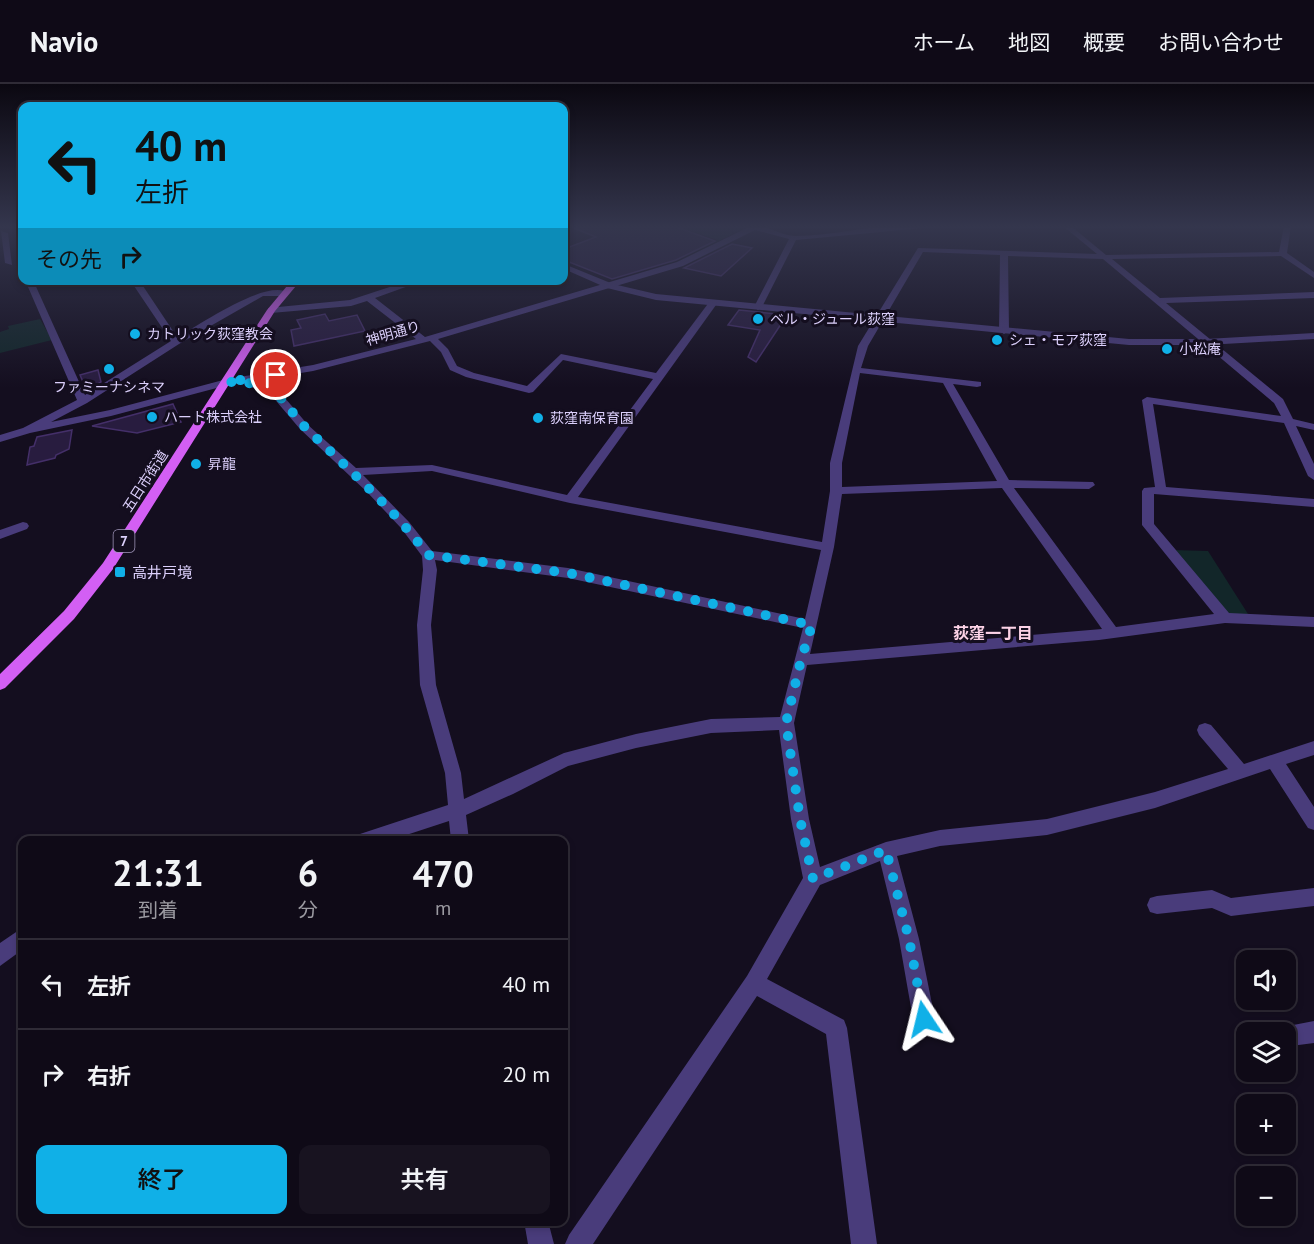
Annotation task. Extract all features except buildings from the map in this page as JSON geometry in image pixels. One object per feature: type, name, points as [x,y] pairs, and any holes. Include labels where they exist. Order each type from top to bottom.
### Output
[{"type":"main road","name":"五日市街道","points":[[0,684],[69,615],[108,566],[272,310],[292,285]]},
{"type":"street","points":[[597,280],[610,286],[656,297],[1129,342],[1206,342],[1314,336]]},
{"type":"street","name":"神明通り","points":[[27,430],[103,415],[227,382],[313,368],[372,355],[629,280]]},
{"type":"street","points":[[758,307],[772,280]]},
{"type":"street","points":[[813,879],[800,819],[786,723],[812,625],[828,547],[836,491],[836,463],[856,370],[863,346],[900,280]]},
{"type":"street","points":[[1004,280],[1004,331]]},
{"type":"street","points":[[1132,280],[1279,401],[1314,476]]},
{"type":"street","points":[[31,285],[83,401]]},
{"type":"street","points":[[138,285],[176,342]]},
{"type":"street","points":[[272,310],[351,303],[407,285]]},
{"type":"street","points":[[0,439],[27,430],[83,401],[176,342],[261,294],[285,293]]},
{"type":"street","points":[[1158,301],[1314,295]]},
{"type":"street","points":[[369,298],[445,351],[453,368],[470,375],[529,390],[561,357],[659,377]]},
{"type":"street","points":[[570,499],[713,303]]},
{"type":"street","points":[[856,370],[977,384]]},
{"type":"street","points":[[227,382],[250,381],[275,393],[304,427],[354,472],[405,525],[428,555],[429,570],[424,625],[428,685],[453,773],[460,836]]},
{"type":"street","points":[[947,382],[1005,484],[1112,633]]},
{"type":"street","points":[[1161,490],[1147,400],[1314,427]]},
{"type":"street","points":[[354,472],[432,468],[570,499],[828,547]]},
{"type":"street","points":[[836,491],[1005,484],[1089,485]]},
{"type":"street","points":[[1225,618],[1148,525],[1148,491],[1161,490],[1314,503]]},
{"type":"street","points":[[0,536],[23,526]]},
{"type":"street","points":[[428,555],[568,573],[812,625]]},
{"type":"street","points":[[801,660],[1112,633],[1225,618],[1314,622]]},
{"type":"street","points":[[378,836],[458,810],[507,789],[564,760],[636,741],[711,726],[786,723]]},
{"type":"street","points":[[1205,730],[1241,772]]},
{"type":"street","points":[[578,1244],[754,983],[813,879],[886,850],[940,838],[1047,826],[1155,800],[1314,748]]},
{"type":"street","points":[[1274,761],[1314,822]]},
{"type":"street","points":[[886,850],[909,939],[924,1019]]},
{"type":"street","points":[[1157,905],[1212,899],[1231,907],[1314,897]]},
{"type":"street","points":[[0,956],[18,941]]},
{"type":"street","points":[[754,983],[836,1028],[864,1244]]},
{"type":"street","points":[[1296,1034],[1314,1032]]},
{"type":"street","points":[[537,1226],[542,1244]]},
{"type":"green space","points":[[40,319],[52,340],[0,353],[0,332],[9,329],[8,326]]},
{"type":"green space","points":[[1172,550],[1208,551],[1248,614],[1227,616]]},
{"type":"place","name":"ベル・ジュール荻窪","points":[[758,319]]},
{"type":"place","name":"カトリック荻窪教会","points":[[135,334]]},
{"type":"place","name":"シェ・モア荻窪","points":[[997,340]]},
{"type":"place","name":"小松庵","points":[[1167,349]]},
{"type":"place","name":"ファミーナシネマ","points":[[109,369]]},
{"type":"place","name":"ハート株式会社","points":[[152,417]]},
{"type":"place","name":"荻窪南保育園","points":[[538,418]]},
{"type":"place","name":"昇龍","points":[[196,464]]},
{"type":"place","name":"高井戸境","points":[[120,572]]},
{"type":"district","name":"荻窪一丁目","points":[[993,633]]},
{"type":"route","points":[[276,375],[227,382],[250,381],[275,393],[304,427],[354,472],[394,513],[428,555],[568,573],[812,625],[786,723],[800,819],[813,879],[886,850],[909,939],[924,1019]]}]
